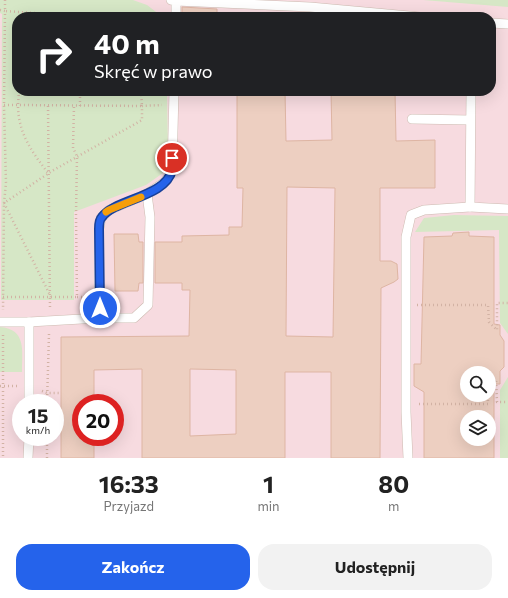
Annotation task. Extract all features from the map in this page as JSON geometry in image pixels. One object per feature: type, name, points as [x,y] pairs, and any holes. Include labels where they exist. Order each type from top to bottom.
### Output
[{"type":"lane","points":[[175,12],[173,0],[310,7],[365,12]]},
{"type":"lane","points":[[496,23],[508,24]]},
{"type":"lane","points":[[99,318],[100,218],[109,210],[147,194],[165,182],[172,171],[174,96]]},
{"type":"lane","points":[[470,207],[471,96]]},
{"type":"lane","points":[[412,119],[470,120]]},
{"type":"lane","points":[[1,322],[134,318],[148,305],[150,217],[147,194]]},
{"type":"lane","points":[[408,458],[406,412],[406,238],[411,215],[424,210],[470,207],[508,209]]},
{"type":"lane","points":[[29,322],[29,394]]},
{"type":"lane","points":[[28,458],[29,446]]},
{"type":"path","points":[[3,458],[1,322],[3,297],[4,204],[6,183],[4,105],[5,0]]},
{"type":"path","points":[[0,10],[20,12]]},
{"type":"path","points":[[19,96],[18,118],[22,132],[34,154],[48,174]]},
{"type":"path","points":[[80,96],[80,106]]},
{"type":"path","points":[[4,204],[77,156],[142,120],[141,96]]},
{"type":"path","points":[[4,105],[174,105]]},
{"type":"path","points":[[48,106],[50,320],[47,393],[61,393]]},
{"type":"path","points":[[3,297],[77,297],[77,156],[73,148],[74,106]]},
{"type":"path","points":[[4,204],[50,297]]},
{"type":"path","points":[[424,304],[488,305],[489,322],[497,330],[497,303],[508,303]]},
{"type":"path","points":[[496,378],[497,402],[508,402]]},
{"type":"path","points":[[422,404],[488,404],[488,402]]},
{"type":"path","points":[[47,446],[47,458]]},
{"type":"shaded area","points":[[0,0],[430,0],[508,6],[508,458],[0,458]]},
{"type":"green space","points":[[0,0],[133,0],[147,5],[156,12],[12,12],[12,96],[167,96],[168,149],[163,173],[146,185],[74,212],[74,300],[1,300],[2,14],[0,13]]},
{"type":"green space","points":[[423,0],[508,0],[508,7]]},
{"type":"green space","points":[[454,215],[508,216],[508,334],[500,323],[499,230],[415,232],[424,218]]},
{"type":"green space","points":[[0,327],[15,332],[19,337],[22,350],[22,372],[0,372]]},
{"type":"green space","points":[[508,377],[508,458],[500,458],[500,390]]},
{"type":"building","points":[[182,7],[217,9],[217,12],[182,12]]},
{"type":"building","points":[[237,96],[285,96],[286,141],[332,140],[331,96],[395,96],[396,141],[435,140],[435,188],[380,188],[380,261],[391,261],[397,264],[398,279],[381,288],[380,458],[331,458],[331,372],[285,372],[285,458],[142,458],[142,369],[94,370],[94,394],[72,394],[72,446],[94,446],[94,458],[61,458],[61,446],[64,446],[64,394],[61,394],[61,337],[189,336],[190,290],[182,290],[182,283],[155,283],[155,242],[182,242],[182,236],[229,235],[229,227],[242,227],[243,188],[237,188]],"holes":[[[287,187],[335,188],[333,337],[286,336]],[[190,369],[236,370],[236,434],[190,436]]]},
{"type":"building","points":[[469,232],[469,236],[494,237],[494,324],[500,325],[500,335],[504,341],[504,367],[500,371],[500,384],[496,384],[496,366],[460,366],[460,402],[494,402],[494,410],[460,410],[460,446],[494,446],[494,458],[424,458],[424,392],[414,386],[414,364],[421,364],[424,237],[452,236],[453,233]]},
{"type":"building","points":[[114,234],[138,234],[139,242],[143,242],[143,283],[139,283],[138,291],[115,291]]},
{"type":"slow traffic","points":[[106,212],[141,197]]},
{"type":"route","points":[[100,308],[100,218],[109,210],[147,194],[165,182],[172,171],[172,158]]}]
